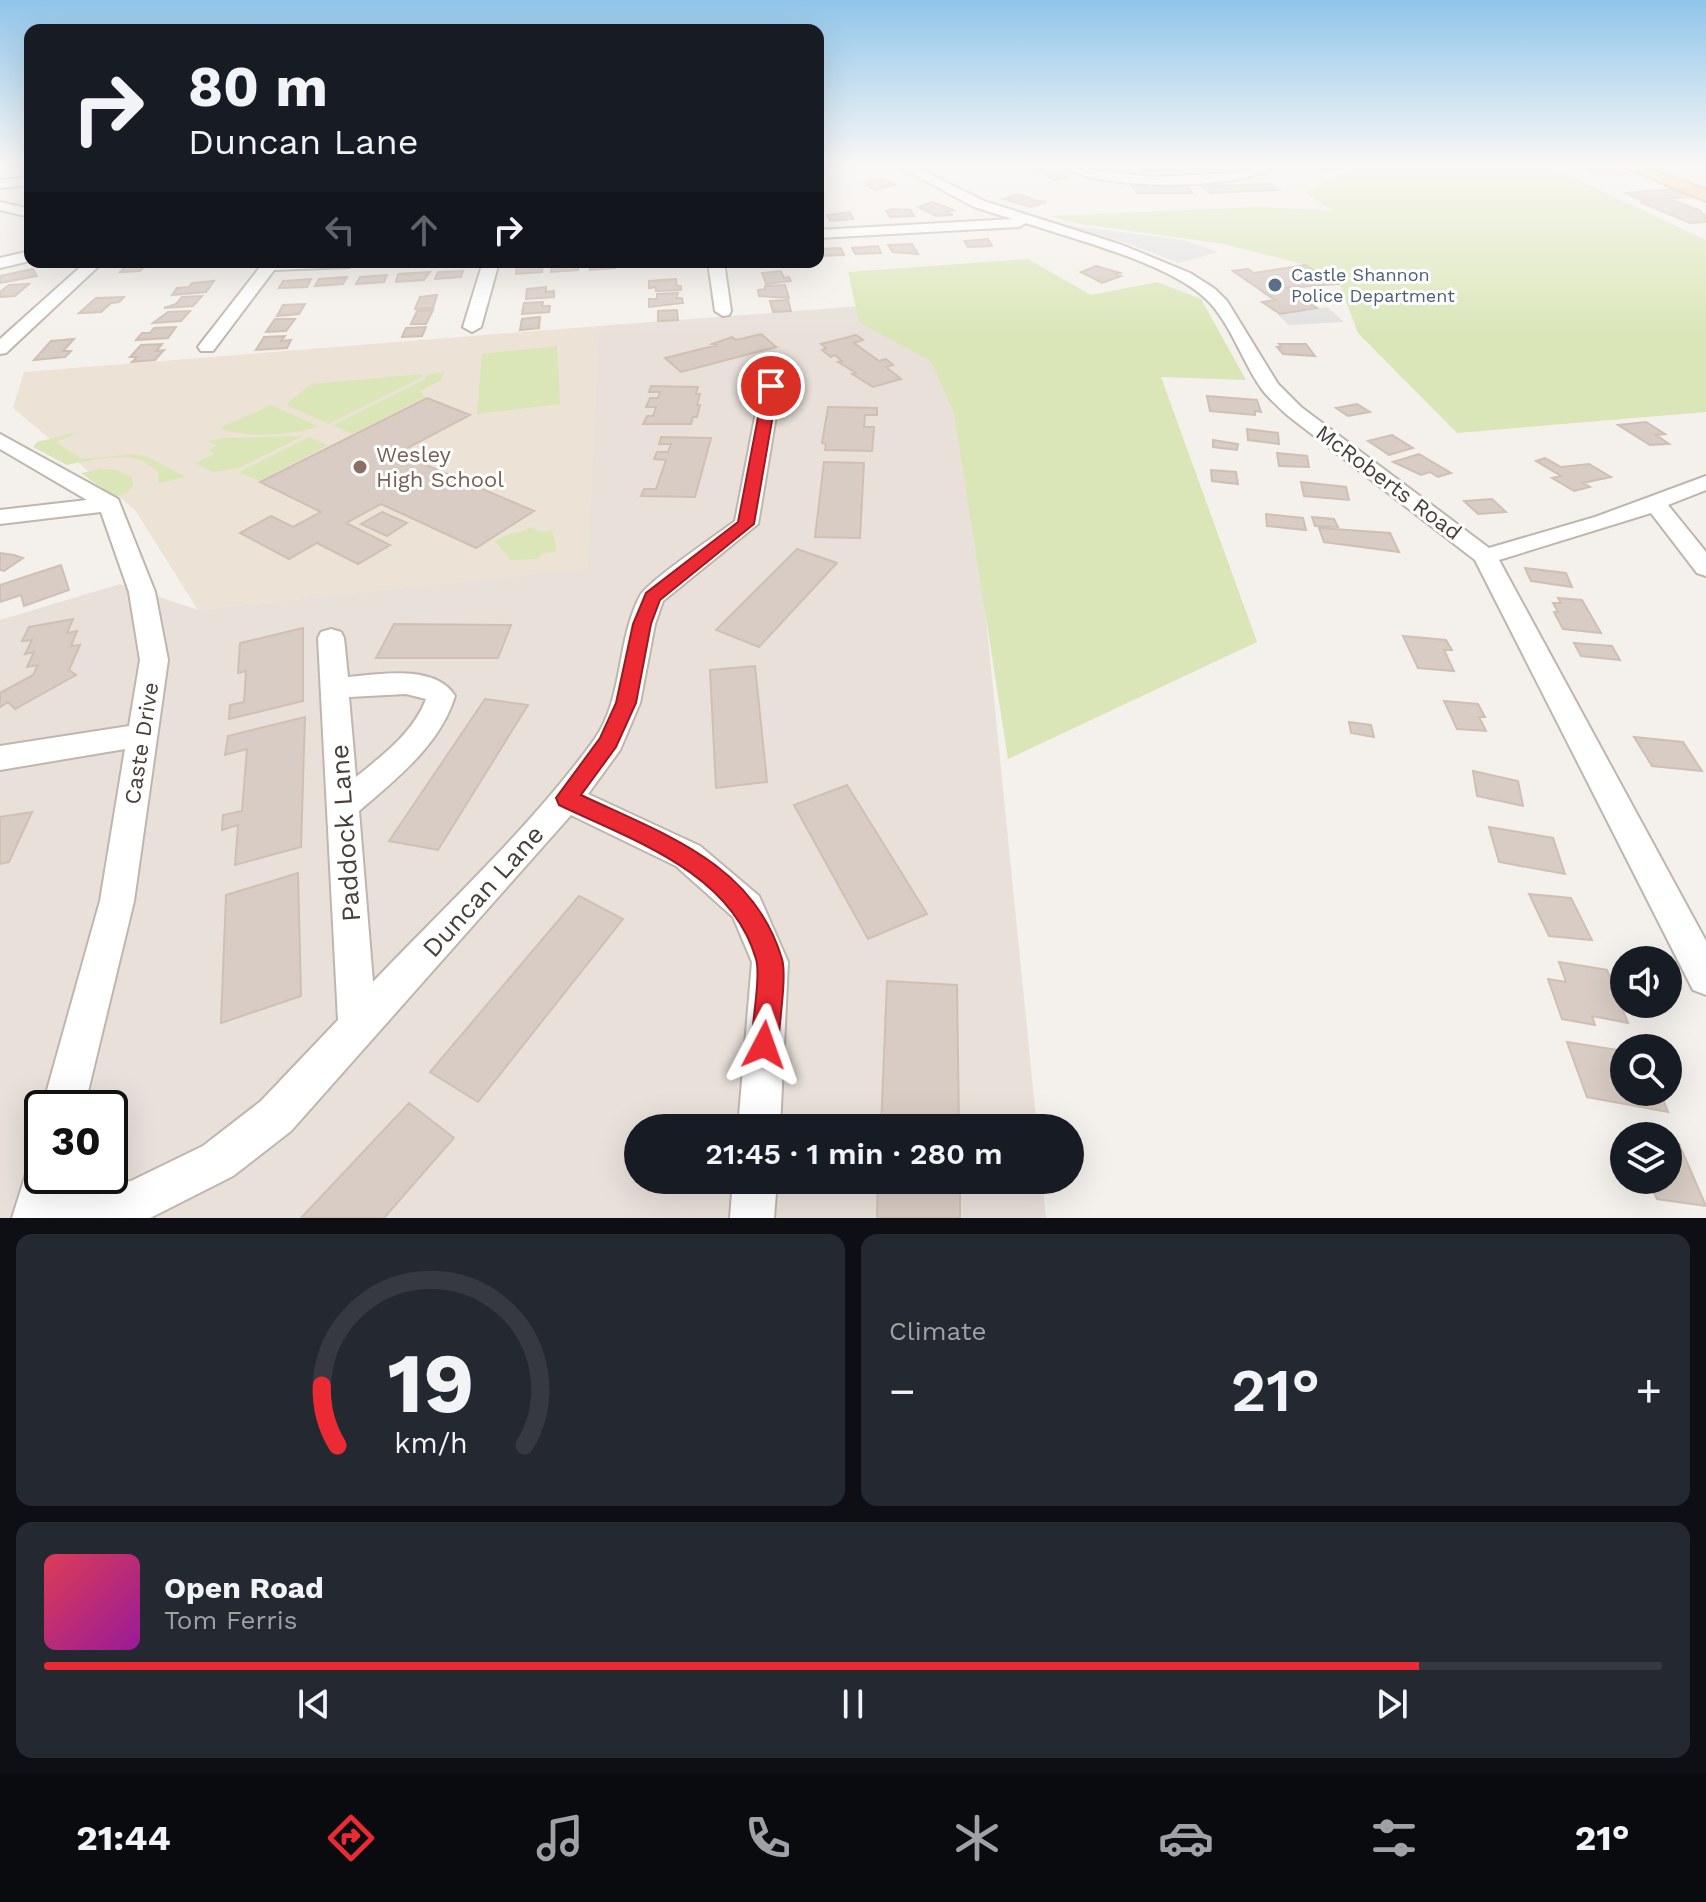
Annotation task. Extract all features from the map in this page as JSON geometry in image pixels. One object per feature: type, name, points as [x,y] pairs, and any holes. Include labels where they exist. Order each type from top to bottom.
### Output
[{"type":"street","points":[[824,234],[1030,223]]},
{"type":"street","name":"McRoberts Road","points":[[1030,223],[1150,260],[1209,292],[1221,305],[1270,387],[1286,403],[1485,556],[1706,978]]},
{"type":"street","points":[[0,263],[24,257]]},
{"type":"street","points":[[0,349],[88,268]]},
{"type":"street","points":[[207,347],[267,268]]},
{"type":"street","points":[[472,327],[489,268]]},
{"type":"street","points":[[717,268],[723,311]]},
{"type":"street","name":"Duncan Lane","points":[[49,1218],[135,1202],[218,1161],[276,1116],[567,798],[609,742],[626,703],[642,624],[652,597],[746,524],[771,386]]},
{"type":"street","points":[[0,440],[110,504]]},
{"type":"street","points":[[1485,556],[1534,544],[1655,503],[1687,486],[1706,483]]},
{"type":"street","points":[[1655,503],[1706,568]]},
{"type":"street","points":[[0,517],[110,504]]},
{"type":"street","name":"Caste Drive","points":[[68,1090],[117,901],[154,660],[142,592],[110,504]]},
{"type":"street","name":"Paddock Lane","points":[[331,638],[358,1029]]},
{"type":"street","points":[[335,688],[419,685],[441,696],[440,705],[408,748],[343,806]]},
{"type":"street","points":[[0,758],[142,735]]},
{"type":"street","points":[[567,798],[688,856],[747,907],[770,962],[760,1114]]},
{"type":"street","points":[[34,1218],[40,1194]]},
{"type":"street","points":[[752,1218],[754,1194]]},
{"type":"shaded area","points":[[1057,224],[1183,240],[1218,252],[1179,263],[1124,242]]},
{"type":"shaded area","points":[[954,299],[1036,1114],[624,1114],[624,1194],[1043,1194],[1046,1218],[0,1218],[0,620],[120,584],[198,610],[587,569],[599,326]]},
{"type":"shaded area","points":[[1327,307],[1344,322],[1289,325],[1278,315]]},
{"type":"shaded area","points":[[599,326],[588,569],[198,610],[135,510],[13,408],[24,372]]},
{"type":"green space","points":[[1074,223],[1670,223],[1706,240],[1706,412],[1457,433],[1358,333],[1339,283],[1306,265],[1224,244]]},
{"type":"green space","points":[[1028,259],[1091,295],[1157,282],[1201,299],[1246,380],[1161,377],[1257,642],[1008,759],[954,413],[931,361],[859,322],[848,272]]},
{"type":"green space","points":[[557,346],[560,404],[477,414],[482,354]]},
{"type":"green space","points":[[444,372],[441,380],[420,391],[425,397],[352,434],[333,425],[425,379],[428,374]]},
{"type":"green space","points":[[422,374],[421,378],[329,424],[288,406],[311,384]]},
{"type":"green space","points":[[271,405],[318,426],[269,434],[241,433],[220,428]]},
{"type":"green space","points":[[75,434],[56,442],[82,459],[132,454],[148,457],[186,477],[158,483],[158,471],[130,457],[67,465],[33,447],[37,442]]},
{"type":"green space","points":[[303,436],[239,468],[213,472],[195,463],[215,454],[208,450],[216,446],[207,441]]},
{"type":"green space","points":[[309,437],[328,445],[259,481],[239,472]]},
{"type":"green space","points":[[100,469],[117,470],[132,477],[133,486],[125,494],[114,497],[81,473]]},
{"type":"green space","points":[[531,527],[542,532],[552,530],[557,551],[541,554],[537,559],[510,560],[495,541]]},
{"type":"building","points":[[988,239],[992,246],[968,247],[964,241]]},
{"type":"building","points":[[912,244],[918,254],[893,252],[888,245]]},
{"type":"building","points":[[878,246],[881,253],[855,254],[852,248]]},
{"type":"building","points":[[841,248],[844,255],[824,256],[824,249]]},
{"type":"building","points":[[1305,265],[1337,284],[1286,288],[1317,308],[1280,314],[1262,302],[1275,300],[1233,271],[1248,269],[1254,273]]},
{"type":"building","points":[[1096,266],[1120,273],[1116,274],[1121,276],[1102,283],[1081,272]]},
{"type":"building","points":[[124,268],[143,268],[140,271],[120,272]]},
{"type":"building","points":[[517,268],[543,268],[542,272],[516,274]]},
{"type":"building","points":[[552,268],[578,268],[578,270],[551,272]]},
{"type":"building","points":[[33,269],[37,276],[0,283],[0,276]]},
{"type":"building","points":[[463,271],[461,277],[435,279],[438,272]]},
{"type":"building","points":[[781,271],[784,278],[789,277],[791,281],[766,284],[762,273]]},
{"type":"building","points":[[430,272],[424,280],[396,282],[398,274]]},
{"type":"building","points":[[387,275],[384,282],[356,284],[360,277]]},
{"type":"building","points":[[347,277],[343,284],[315,286],[319,279]]},
{"type":"building","points":[[311,279],[307,287],[279,288],[283,281]]},
{"type":"building","points":[[676,279],[681,290],[656,291],[656,287],[649,288],[649,281]]},
{"type":"building","points":[[214,281],[206,292],[172,295],[177,288],[189,287],[192,283]]},
{"type":"building","points":[[29,284],[15,296],[0,297],[0,292],[9,285]]},
{"type":"building","points":[[785,285],[789,298],[759,296],[758,290],[765,289],[765,286]]},
{"type":"building","points":[[546,287],[546,292],[554,291],[554,297],[526,299],[527,289]]},
{"type":"building","points":[[678,293],[676,298],[682,298],[683,303],[649,307],[649,299],[657,299],[657,294]]},
{"type":"building","points":[[437,295],[433,308],[415,309],[420,297]]},
{"type":"building","points":[[202,296],[193,306],[164,308],[176,304],[182,297]]},
{"type":"building","points":[[124,297],[101,312],[79,313],[96,298]]},
{"type":"building","points":[[788,300],[791,311],[773,312],[770,301]]},
{"type":"building","points":[[543,302],[542,306],[550,306],[549,312],[522,314],[524,303]]},
{"type":"building","points":[[305,304],[299,314],[277,316],[283,305]]},
{"type":"building","points":[[433,310],[426,324],[411,324],[417,311]]},
{"type":"building","points":[[677,310],[678,320],[658,321],[658,311]]},
{"type":"building","points":[[190,311],[181,321],[153,323],[168,312]]},
{"type":"building","points":[[540,317],[539,328],[520,330],[522,319]]},
{"type":"building","points":[[275,319],[295,319],[286,331],[266,332]]},
{"type":"building","points":[[176,327],[168,338],[136,340],[142,333],[150,333],[154,328]]},
{"type":"building","points":[[426,327],[422,336],[402,337],[406,328]]},
{"type":"building","points":[[761,334],[776,347],[681,372],[665,358],[717,345],[712,344],[732,337],[736,340]]},
{"type":"building","points":[[856,335],[863,340],[854,343],[879,361],[886,359],[893,365],[886,367],[901,379],[873,387],[852,374],[856,373],[838,362],[842,361],[835,355],[831,357],[822,350],[826,348],[821,344]]},
{"type":"building","points":[[285,336],[281,341],[291,340],[287,348],[256,350],[264,337]]},
{"type":"building","points":[[74,339],[63,351],[71,351],[65,357],[34,360],[51,341]]},
{"type":"building","points":[[162,344],[156,351],[164,350],[155,360],[132,362],[137,357],[130,357],[141,345]]},
{"type":"building","points":[[1279,344],[1306,344],[1315,356],[1283,354],[1277,347],[1281,347]]},
{"type":"building","points":[[651,386],[698,387],[697,405],[700,405],[697,417],[693,417],[691,424],[643,424],[647,416],[653,416],[656,407],[646,407],[650,398],[658,398],[660,392],[649,392]]},
{"type":"building","points":[[1207,396],[1257,400],[1261,412],[1255,411],[1255,415],[1210,411]]},
{"type":"building","name":"Wesley High School","points":[[427,398],[470,415],[398,453],[534,511],[476,548],[381,504],[346,523],[390,545],[358,564],[317,543],[289,559],[240,533],[271,516],[293,527],[321,512],[260,482]]},
{"type":"building","points":[[1357,404],[1370,412],[1348,416],[1336,408]]},
{"type":"building","points":[[828,407],[877,408],[877,415],[865,415],[864,427],[874,427],[872,451],[825,450],[826,444],[822,443]]},
{"type":"building","points":[[1646,422],[1665,434],[1656,435],[1669,444],[1650,445],[1618,425]]},
{"type":"building","points":[[1247,429],[1278,433],[1279,444],[1248,440]]},
{"type":"building","points":[[1392,435],[1413,448],[1389,455],[1368,441]]},
{"type":"building","points":[[661,437],[711,438],[695,497],[641,496],[644,489],[656,489],[666,460],[654,459],[657,452],[668,452],[671,444],[659,444]]},
{"type":"building","points":[[1213,440],[1238,444],[1237,450],[1213,447]]},
{"type":"building","points":[[1277,453],[1307,456],[1309,467],[1279,466]]},
{"type":"building","points":[[1419,454],[1451,473],[1438,477],[1430,472],[1421,475],[1393,462]]},
{"type":"building","points":[[1545,458],[1561,467],[1589,464],[1611,477],[1583,483],[1590,487],[1574,491],[1552,478],[1561,476],[1536,461]]},
{"type":"building","points":[[824,462],[864,463],[860,538],[815,537]]},
{"type":"building","points":[[1211,470],[1236,472],[1238,484],[1212,481]]},
{"type":"building","points":[[1301,482],[1346,487],[1349,500],[1304,496]]},
{"type":"building","points":[[1492,499],[1506,512],[1478,514],[1464,501]]},
{"type":"building","points":[[382,512],[407,523],[387,536],[361,524]]},
{"type":"building","points":[[1266,514],[1303,518],[1306,530],[1267,526]]},
{"type":"building","points":[[1312,517],[1334,519],[1338,527],[1315,526]]},
{"type":"building","points":[[1319,528],[1390,533],[1399,552],[1324,542]]},
{"type":"building","points":[[797,549],[837,563],[759,647],[716,630]]},
{"type":"building","points":[[0,553],[23,558],[4,571],[0,570]]},
{"type":"building","points":[[61,565],[69,590],[24,606],[21,595],[0,602],[0,585]]},
{"type":"building","points":[[1525,568],[1566,573],[1572,587],[1531,581]]},
{"type":"building","points":[[1558,598],[1582,600],[1601,633],[1563,629],[1554,612],[1558,612],[1553,603],[1561,603]]},
{"type":"building","points":[[73,619],[67,633],[77,631],[71,646],[80,645],[69,670],[76,675],[15,709],[8,702],[0,707],[0,693],[33,675],[38,665],[27,667],[34,652],[25,654],[32,640],[22,641],[29,627]]},
{"type":"building","points":[[394,624],[511,625],[498,658],[376,658]]},
{"type":"building","points":[[303,628],[303,701],[229,719],[230,705],[244,702],[246,671],[238,673],[240,643]]},
{"type":"building","points":[[1403,636],[1446,640],[1452,650],[1444,650],[1454,671],[1418,668]]},
{"type":"building","points":[[1574,643],[1612,646],[1620,660],[1581,656]]},
{"type":"building","points":[[755,666],[767,782],[716,788],[710,670]]},
{"type":"building","points":[[485,699],[528,705],[438,850],[389,841]]},
{"type":"building","points":[[1444,701],[1478,704],[1485,717],[1479,717],[1486,731],[1457,729]]},
{"type":"building","points":[[305,717],[301,847],[235,865],[238,825],[222,830],[223,815],[242,811],[247,749],[225,755],[228,736]]},
{"type":"building","points":[[1349,722],[1371,725],[1374,737],[1351,733]]},
{"type":"building","points":[[1634,737],[1683,742],[1702,771],[1652,766]]},
{"type":"building","points":[[1473,771],[1518,781],[1523,806],[1477,796]]},
{"type":"building","points":[[847,785],[927,914],[868,939],[794,805]]},
{"type":"building","points":[[32,812],[9,862],[0,864],[0,817]]},
{"type":"building","points":[[1489,827],[1553,838],[1565,874],[1499,862]]},
{"type":"building","points":[[298,873],[301,996],[221,1023],[226,895]]},
{"type":"building","points":[[1529,894],[1571,898],[1592,940],[1549,936]]},
{"type":"building","points":[[579,896],[623,919],[478,1102],[430,1072]]},
{"type":"building","points":[[1559,962],[1607,970],[1610,978],[1610,1018],[1626,1018],[1628,1023],[1592,1016],[1595,1025],[1562,1019],[1548,979],[1566,982]]},
{"type":"building","points":[[887,981],[957,985],[959,1114],[882,1114]]},
{"type":"building","points":[[1567,1042],[1610,1049],[1610,1101],[1587,1097]]},
{"type":"building","points":[[409,1103],[454,1138],[384,1218],[301,1218]]},
{"type":"building","points":[[1636,1106],[1666,1106],[1668,1112]]},
{"type":"building","points":[[1682,1151],[1706,1206],[1657,1199],[1655,1194],[1682,1194]]},
{"type":"building","points":[[878,1194],[960,1194],[960,1218],[877,1218]]},
{"type":"place","name":"Castle Shannon Police Department","points":[[1275,285]]},
{"type":"place","name":"Wesley High School","points":[[360,467]]},
{"type":"route","points":[[764,1045],[770,962],[747,907],[688,856],[567,798],[609,742],[626,703],[642,624],[652,597],[746,524],[771,386]]}]
